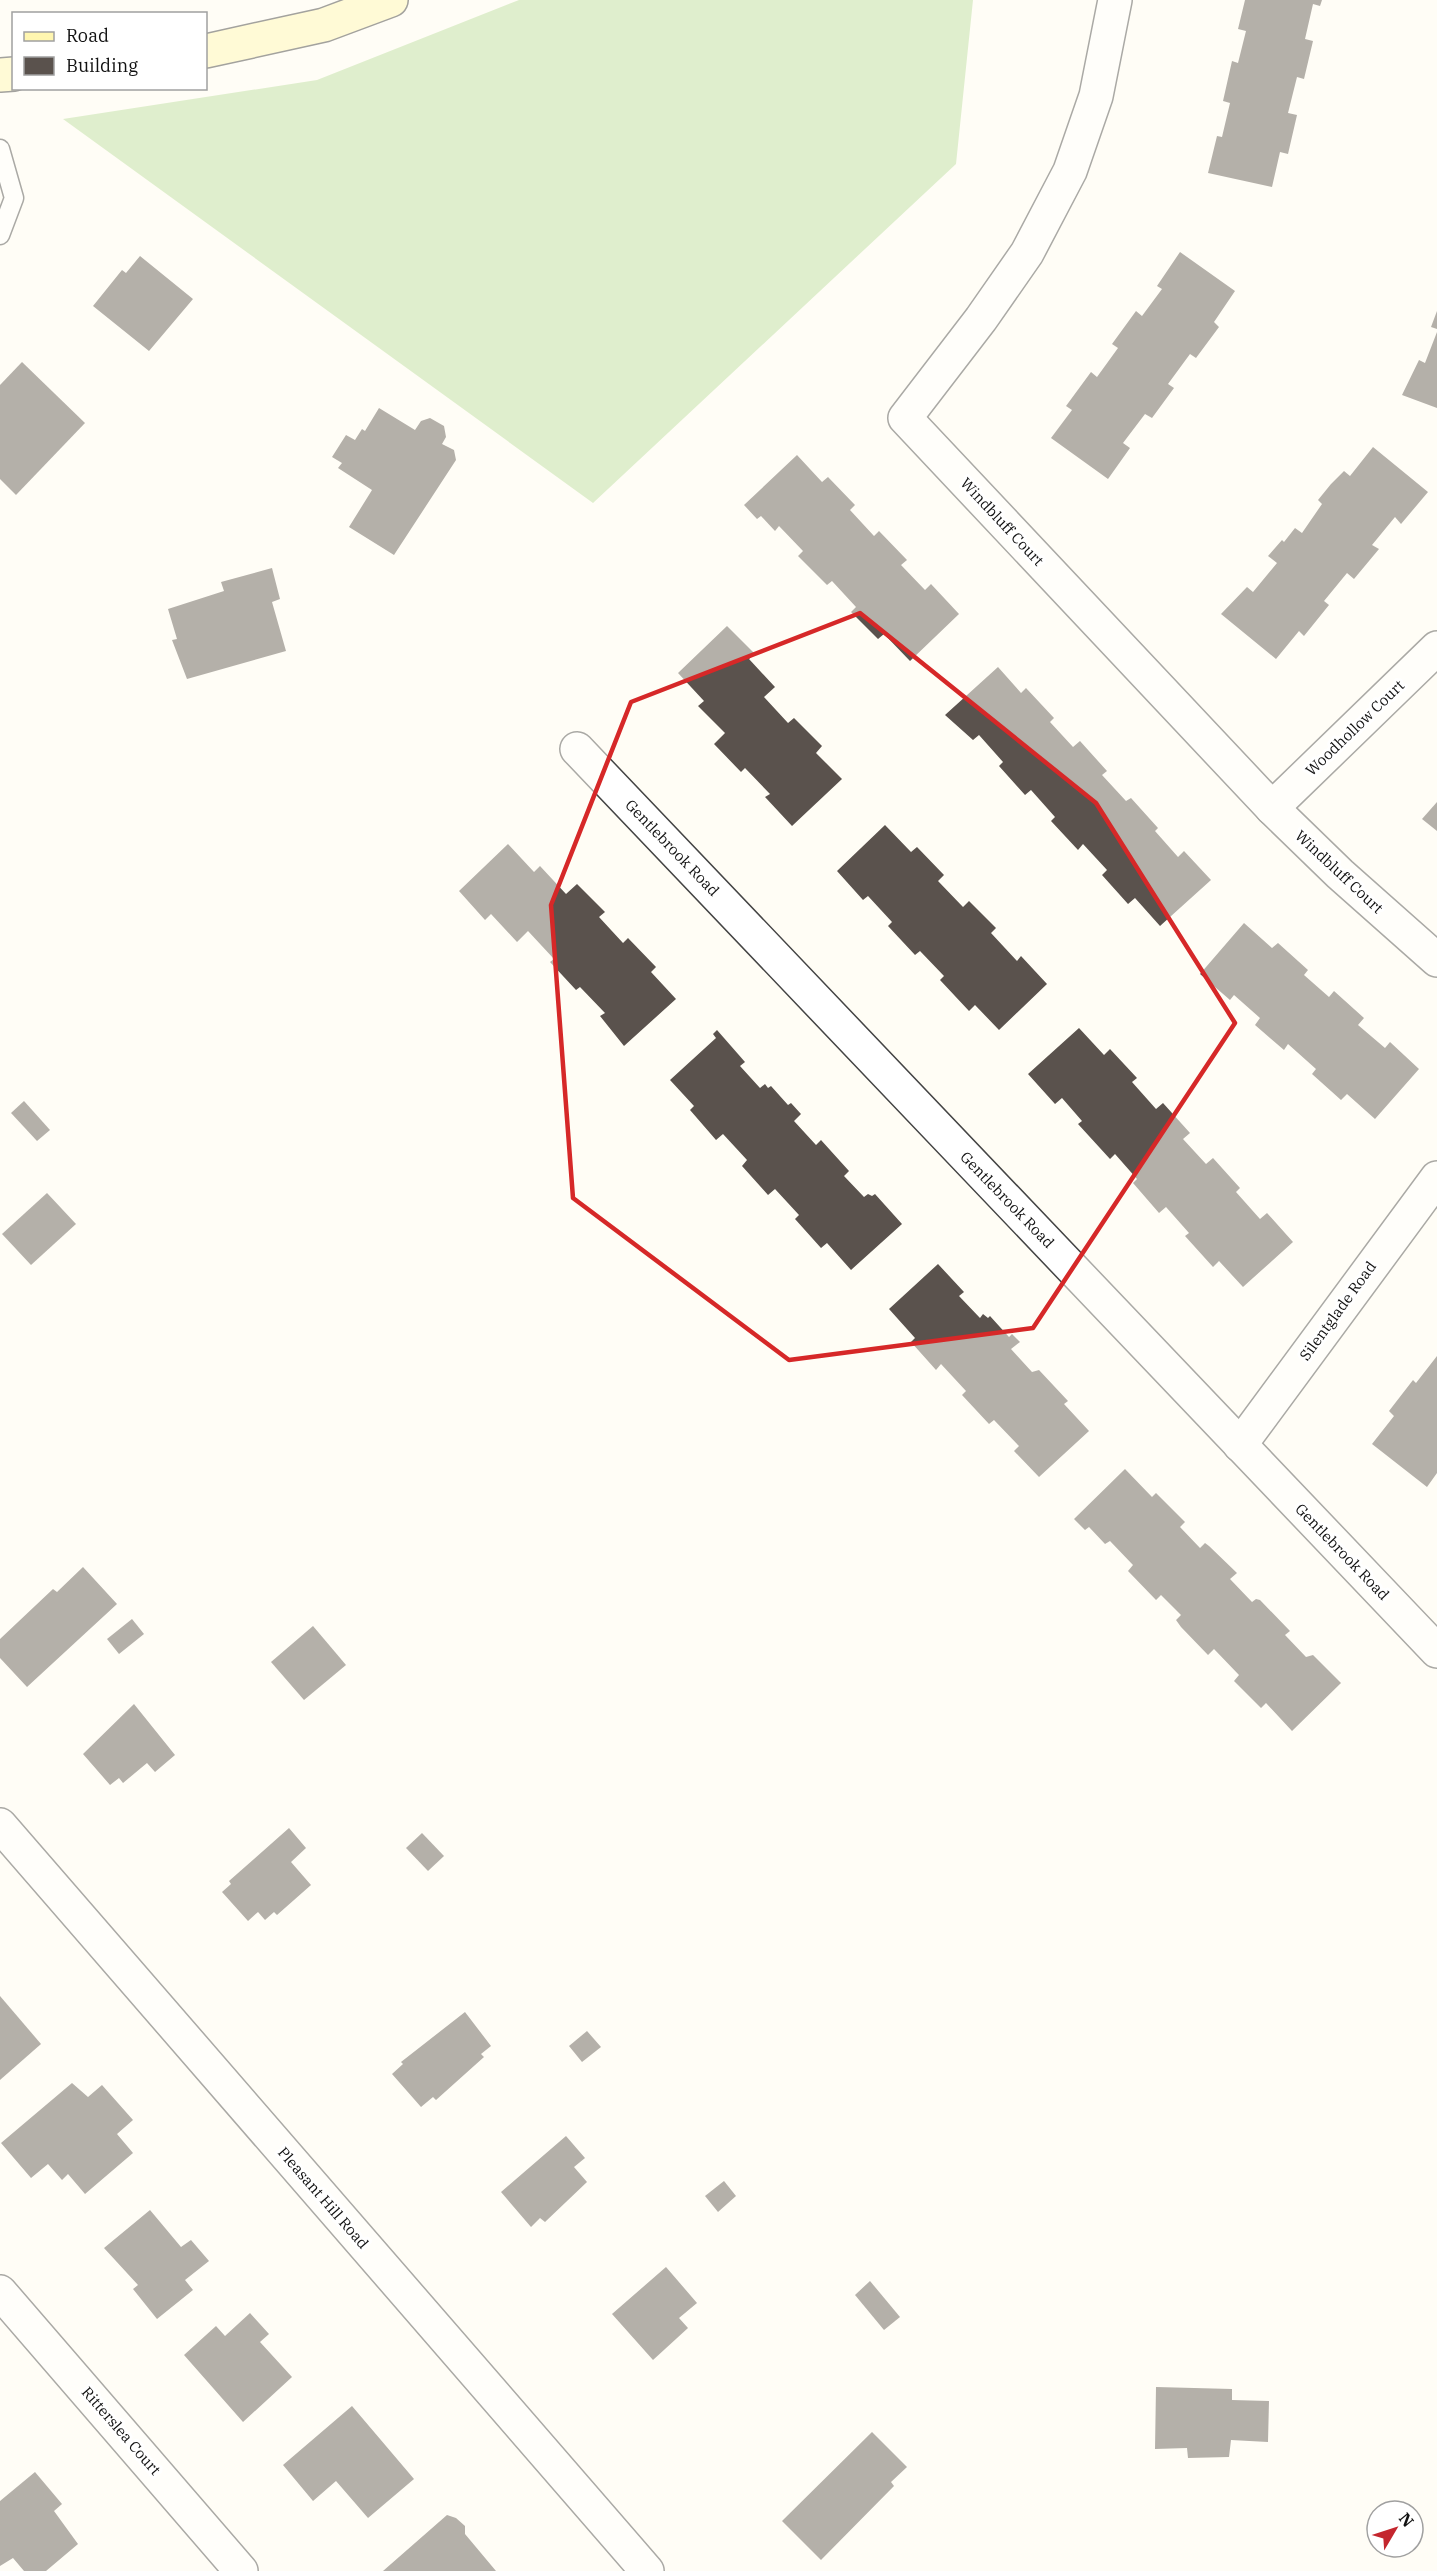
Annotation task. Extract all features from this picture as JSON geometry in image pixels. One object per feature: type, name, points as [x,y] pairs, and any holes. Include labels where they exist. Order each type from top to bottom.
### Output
[{"type":"main road","points":[[207,51],[324,25],[391,0]]},
{"type":"street","name":"Windbluff Court","points":[[1115,0],[1096,96],[1070,171],[1027,253],[905,418],[1272,808],[1340,874],[1437,960]]},
{"type":"street","name":"Woodhollow Court","points":[[1272,808],[1437,648]]},
{"type":"street","name":"Gentlebrook Road","points":[[577,749],[1437,1651]]},
{"type":"street","name":"Silentglade Road","points":[[1240,1445],[1437,1178]]},
{"type":"street","name":"Pleasant Hill Road","points":[[0,1825],[647,2571]]},
{"type":"street","name":"Ritterslea Court","points":[[0,2292],[241,2571]]},
{"type":"lane","points":[[0,149],[14,198],[0,235]]},
{"type":"highlighted area","points":[[860,613],[1096,803],[1235,1023],[1033,1328],[789,1360],[573,1198],[551,905],[631,702]]},
{"type":"green space","points":[[519,0],[973,0],[956,164],[593,503],[63,119],[317,80]]},
{"type":"building","points":[[1245,0],[1322,0],[1320,6],[1313,4],[1305,39],[1313,41],[1304,79],[1297,77],[1288,113],[1297,115],[1288,154],[1280,152],[1272,187],[1208,173],[1217,136],[1222,137],[1230,103],[1223,101],[1232,61],[1238,63],[1246,31],[1238,29]]},
{"type":"building","points":[[1180,252],[1235,291],[1214,322],[1219,327],[1196,358],[1190,354],[1168,384],[1174,388],[1152,418],[1145,414],[1123,443],[1130,448],[1108,479],[1051,438],[1072,410],[1066,406],[1091,372],[1097,377],[1118,348],[1112,344],[1136,311],[1142,316],[1162,289],[1157,286]]},
{"type":"building","points":[[140,256],[193,299],[149,351],[93,306],[122,270],[126,273]]},
{"type":"building","points":[[1437,311],[1437,329],[1431,327]]},
{"type":"building","points":[[1437,332],[1437,408],[1402,395],[1419,360],[1425,363]]},
{"type":"building","points":[[22,362],[85,423],[16,495],[0,479],[0,385]]},
{"type":"building","points":[[379,408],[415,430],[421,421],[430,418],[444,426],[446,437],[442,444],[454,450],[456,460],[394,555],[349,527],[372,490],[338,468],[342,463],[332,457],[346,435],[355,440],[362,429],[365,431]]},
{"type":"building","points":[[1373,447],[1428,492],[1401,524],[1395,517],[1372,545],[1379,549],[1354,579],[1347,573],[1324,601],[1329,605],[1304,636],[1299,631],[1276,659],[1221,614],[1247,587],[1253,592],[1277,563],[1268,556],[1295,528],[1302,533],[1322,504],[1318,500],[1331,484],[1344,471],[1350,476]]},
{"type":"building","points":[[797,455],[822,482],[828,477],[855,505],[850,510],[874,536],[879,531],[907,560],[901,565],[925,590],[931,584],[959,614],[910,661],[884,634],[878,639],[851,612],[856,607],[832,581],[827,585],[798,556],[803,551],[779,526],[775,531],[761,516],[757,519],[744,505]]},
{"type":"building","points":[[272,568],[280,599],[272,602],[286,651],[187,679],[172,640],[177,639],[168,609],[224,591],[221,582]]},
{"type":"building","points":[[727,626],[755,654],[749,659],[775,687],[764,697],[788,723],[794,718],[822,746],[816,753],[842,779],[792,826],[765,797],[770,794],[745,768],[741,772],[714,744],[725,733],[698,706],[704,701],[678,673]]},
{"type":"building","points":[[998,667],[1021,693],[1026,688],[1054,718],[1050,722],[1073,747],[1080,741],[1107,771],[1102,775],[1126,801],[1131,798],[1158,828],[1155,831],[1178,857],[1184,851],[1211,880],[1160,926],[1135,898],[1128,904],[1102,875],[1107,870],[1083,844],[1078,850],[1051,821],[1055,817],[1031,790],[1025,795],[999,766],[1003,762],[979,735],[973,740],[945,715]]},
{"type":"building","points":[[1437,802],[1437,831],[1422,819]]},
{"type":"building","points":[[885,825],[911,852],[917,847],[944,875],[938,881],[963,907],[969,901],[996,928],[991,933],[1017,961],[1021,956],[1047,984],[999,1030],[975,1005],[969,1011],[940,980],[944,976],[920,951],[915,955],[888,926],[892,922],[868,896],[863,900],[837,871]]},
{"type":"building","points":[[508,844],[534,872],[540,866],[566,894],[577,884],[605,912],[599,917],[623,943],[628,938],[656,967],[651,972],[676,999],[624,1046],[600,1016],[605,1013],[580,987],[576,990],[550,962],[554,959],[528,931],[517,942],[491,914],[485,920],[459,891]]},
{"type":"building","points":[[1244,923],[1272,948],[1278,943],[1308,970],[1304,975],[1329,997],[1334,991],[1364,1018],[1358,1025],[1385,1048],[1390,1042],[1419,1069],[1375,1119],[1347,1094],[1341,1100],[1312,1074],[1316,1069],[1288,1044],[1284,1050],[1255,1025],[1260,1018],[1234,995],[1230,1000],[1200,974]]},
{"type":"building","points":[[1079,1028],[1104,1055],[1110,1049],[1137,1078],[1132,1082],[1156,1109],[1163,1103],[1190,1133],[1183,1139],[1206,1164],[1213,1158],[1240,1188],[1236,1192],[1260,1219],[1267,1213],[1293,1242],[1243,1287],[1219,1261],[1213,1267],[1185,1236],[1189,1233],[1166,1207],[1159,1213],[1133,1183],[1137,1179],[1115,1154],[1110,1159],[1078,1124],[1082,1121],[1062,1098],[1055,1104],[1028,1074]]},
{"type":"building","points":[[717,1030],[745,1062],[740,1066],[760,1088],[765,1084],[768,1088],[771,1086],[788,1105],[791,1103],[801,1114],[794,1121],[816,1145],[821,1140],[849,1171],[844,1176],[864,1197],[868,1194],[872,1196],[875,1194],[902,1224],[851,1270],[827,1243],[821,1248],[795,1219],[799,1215],[775,1189],[768,1195],[742,1166],[747,1160],[723,1134],[716,1140],[690,1110],[694,1106],[670,1080],[716,1038],[713,1034]]},
{"type":"building","points":[[24,1101],[50,1130],[37,1141],[11,1113]]},
{"type":"building","points":[[47,1193],[76,1224],[31,1265],[2,1234]]},
{"type":"building","points":[[938,1264],[964,1292],[959,1296],[980,1318],[983,1314],[988,1318],[990,1316],[1009,1337],[1012,1334],[1020,1342],[1011,1349],[1032,1372],[1039,1370],[1068,1401],[1064,1404],[1089,1431],[1039,1477],[1014,1451],[1019,1446],[994,1420],[989,1424],[962,1395],[966,1391],[941,1364],[936,1370],[911,1342],[915,1338],[889,1309]]},
{"type":"building","points":[[1437,1356],[1437,1473],[1427,1487],[1372,1444],[1394,1416],[1389,1411],[1413,1380],[1416,1383]]},
{"type":"building","points":[[1125,1469],[1152,1497],[1156,1493],[1185,1522],[1180,1527],[1200,1548],[1205,1543],[1237,1573],[1230,1579],[1252,1602],[1256,1599],[1260,1600],[1290,1631],[1285,1635],[1306,1657],[1313,1655],[1341,1683],[1292,1731],[1266,1703],[1261,1708],[1234,1681],[1239,1675],[1214,1649],[1208,1655],[1181,1627],[1176,1620],[1181,1615],[1161,1595],[1156,1600],[1128,1571],[1133,1565],[1110,1541],[1105,1544],[1089,1527],[1085,1530],[1074,1519]]},
{"type":"building","points":[[83,1567],[117,1604],[27,1687],[0,1658],[0,1639],[53,1589],[57,1592]]},
{"type":"building","points":[[132,1619],[144,1634],[119,1654],[107,1639]]},
{"type":"building","points":[[313,1626],[346,1665],[304,1700],[271,1662]]},
{"type":"building","points":[[134,1704],[175,1755],[155,1772],[147,1763],[123,1783],[119,1778],[110,1785],[83,1754]]},
{"type":"building","points":[[289,1828],[306,1848],[291,1862],[311,1885],[277,1915],[274,1912],[265,1920],[258,1912],[248,1921],[222,1892],[231,1884],[229,1881]]},
{"type":"building","points":[[422,1833],[444,1856],[428,1871],[406,1848]]},
{"type":"building","points":[[0,1996],[41,2044],[0,2080]]},
{"type":"building","points":[[465,2012],[491,2046],[481,2054],[484,2057],[436,2100],[433,2097],[421,2107],[392,2074],[403,2064],[401,2062]]},
{"type":"building","points":[[587,2031],[601,2047],[582,2062],[569,2046]]},
{"type":"building","points":[[72,2083],[88,2097],[102,2085],[133,2120],[117,2134],[133,2153],[85,2194],[68,2174],[62,2180],[48,2164],[31,2178],[1,2143]]},
{"type":"building","points":[[566,2136],[585,2158],[574,2167],[587,2182],[545,2222],[540,2218],[531,2227],[501,2192]]},
{"type":"building","points":[[724,2181],[736,2196],[718,2212],[705,2196]]},
{"type":"building","points":[[150,2210],[181,2247],[191,2240],[209,2261],[185,2280],[193,2290],[157,2319],[133,2289],[138,2285],[104,2248]]},
{"type":"building","points":[[666,2267],[697,2303],[679,2318],[688,2328],[653,2360],[612,2314]]},
{"type":"building","points":[[870,2281],[900,2317],[884,2330],[855,2295]]},
{"type":"building","points":[[250,2313],[269,2334],[260,2342],[292,2377],[243,2422],[184,2355],[216,2326],[225,2336]]},
{"type":"building","points":[[1156,2387],[1232,2389],[1232,2400],[1269,2401],[1268,2442],[1231,2440],[1229,2457],[1188,2458],[1187,2448],[1155,2449]]},
{"type":"building","points":[[352,2406],[414,2479],[368,2518],[336,2481],[313,2501],[283,2465]]},
{"type":"building","points":[[872,2432],[907,2467],[891,2482],[894,2486],[821,2560],[782,2521]]},
{"type":"building","points":[[35,2472],[62,2504],[54,2511],[78,2544],[46,2571],[24,2571],[13,2558],[0,2566],[0,2501]]},
{"type":"building","points":[[447,2515],[456,2518],[465,2526],[465,2534],[496,2571],[383,2571]]}]
